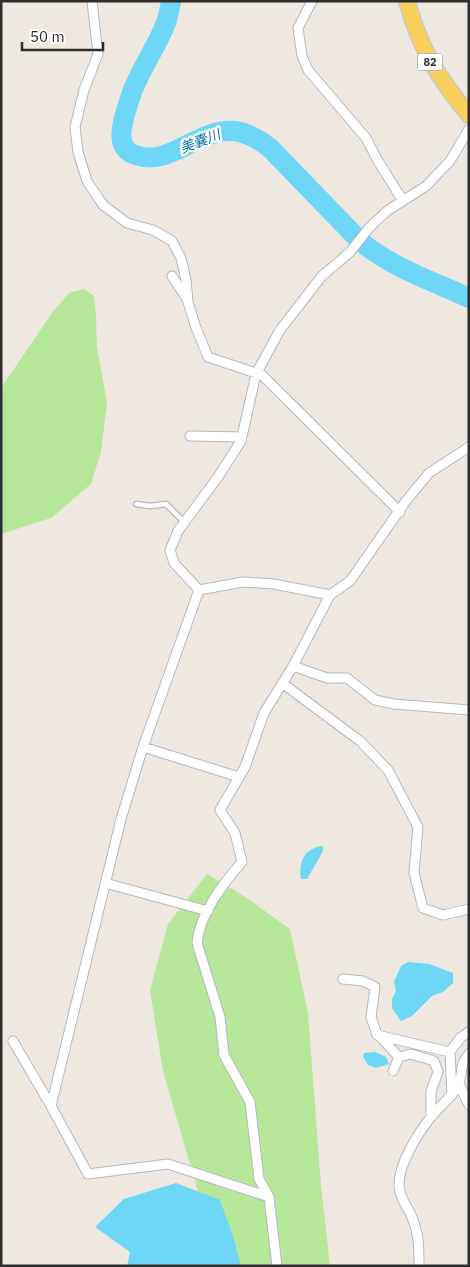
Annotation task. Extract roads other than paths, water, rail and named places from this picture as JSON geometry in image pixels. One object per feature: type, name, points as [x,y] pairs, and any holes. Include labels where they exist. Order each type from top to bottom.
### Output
[{"type":"main road","name":"82","points":[[407,1],[424,51],[444,83],[467,109]]},
{"type":"street","points":[[92,1],[98,54],[84,90],[75,126],[78,152],[86,181],[103,205],[127,223],[153,230],[172,241],[181,258],[188,302],[208,357],[262,375],[400,512]]},
{"type":"street","points":[[312,1],[298,28],[302,56],[308,70],[366,138],[403,201]]},
{"type":"street","points":[[199,590],[174,563],[170,550],[178,531],[242,441],[256,374],[280,330],[298,304],[322,276],[350,252],[369,228],[387,211],[426,186],[450,161],[469,129]]},
{"type":"street","points":[[172,276],[188,302]]},
{"type":"street","points":[[190,436],[242,437]]},
{"type":"street","points":[[277,1266],[269,1196],[259,1179],[250,1102],[224,1055],[220,1017],[197,943],[198,931],[220,887],[242,862],[235,832],[220,810],[245,767],[264,713],[293,666],[330,595],[350,580],[406,501],[429,473],[469,447]]},
{"type":"street","points":[[199,590],[243,582],[274,584],[330,595]]},
{"type":"street","points":[[50,1106],[120,819],[143,747],[199,590]]},
{"type":"street","points":[[293,666],[328,678],[347,678],[375,700],[394,704],[469,710]]},
{"type":"street","points":[[282,683],[360,741],[388,770],[418,827],[414,873],[422,908],[443,915],[469,909]]},
{"type":"street","points":[[143,747],[239,777]]},
{"type":"street","points":[[105,883],[208,911]]},
{"type":"street","points":[[343,979],[363,981],[375,987],[371,1017],[377,1035],[399,1057]]},
{"type":"street","points":[[452,1096],[450,1052],[461,1036],[469,1032]]},
{"type":"street","points":[[377,1035],[450,1052]]},
{"type":"street","points":[[13,1041],[88,1174],[168,1164],[269,1196]]},
{"type":"street","points":[[399,1057],[410,1054],[434,1061],[438,1072],[431,1091],[431,1116]]},
{"type":"street","points":[[419,1266],[418,1237],[413,1218],[400,1196],[399,1182],[403,1164],[431,1116],[452,1096],[459,1084],[462,1062],[469,1054]]},
{"type":"street","points":[[393,1071],[399,1057]]},
{"type":"street","points":[[459,1084],[469,1105]]},
{"type":"lane","points":[[136,504],[150,506],[166,504],[184,522]]},
{"type":"water","points":[[321,846],[323,851],[307,879],[301,879],[300,868],[306,854],[310,850]]},
{"type":"water","points":[[408,962],[429,964],[453,973],[453,983],[443,992],[432,996],[412,1016],[401,1021],[392,1008],[392,999],[396,991],[394,982],[401,966]]},
{"type":"water","points":[[375,1052],[386,1057],[389,1064],[376,1068],[368,1065],[363,1057],[364,1053]]},
{"type":"water","points":[[176,1183],[220,1200],[241,1266],[127,1266],[130,1252],[95,1227],[124,1199]]},
{"type":"waterway","name":"美嚢川","points":[[171,1],[166,23],[131,95],[123,122],[122,139],[124,147],[142,157],[156,157],[169,154],[217,132],[237,131],[249,135],[270,148],[361,242],[373,251],[413,273],[469,298]]}]
